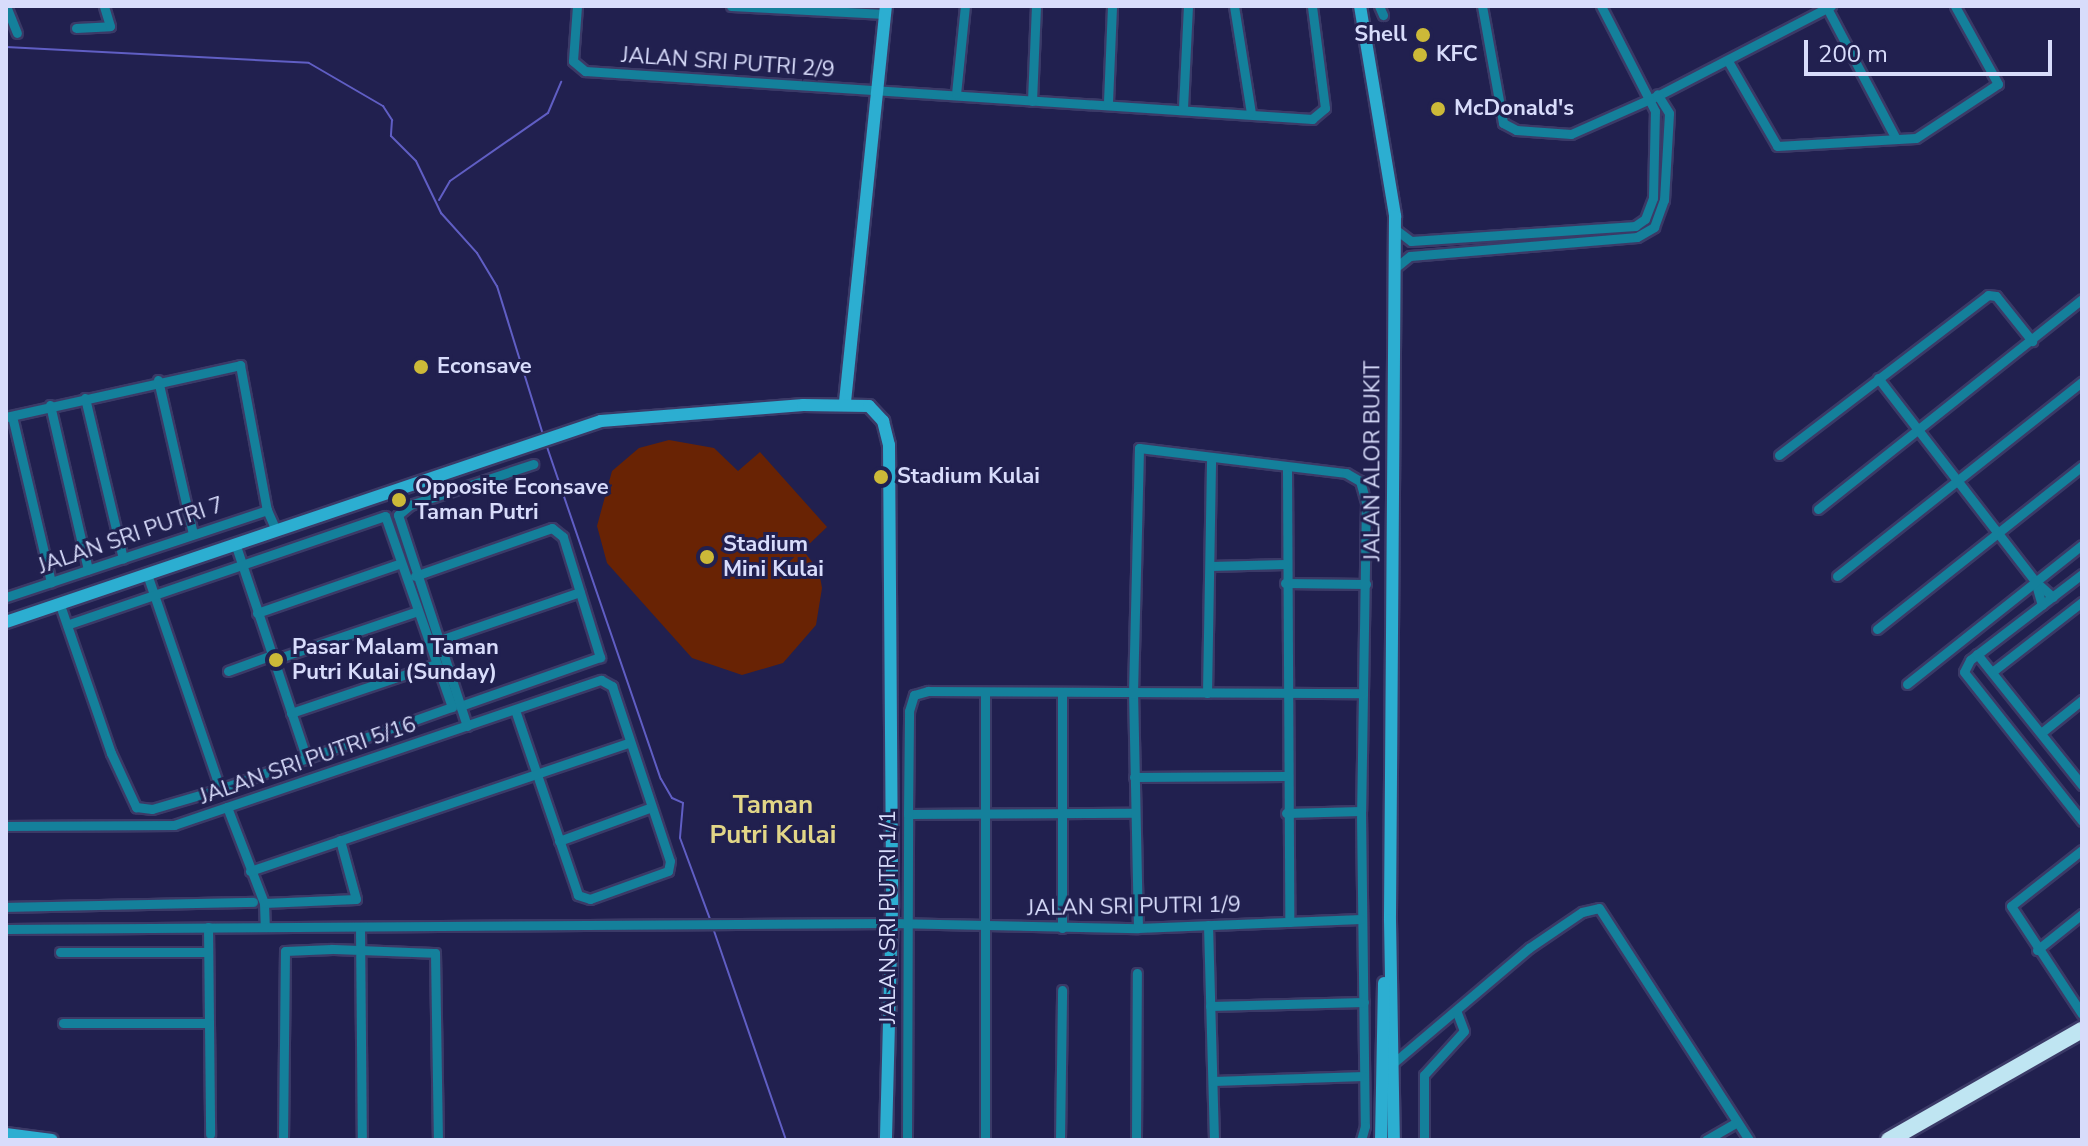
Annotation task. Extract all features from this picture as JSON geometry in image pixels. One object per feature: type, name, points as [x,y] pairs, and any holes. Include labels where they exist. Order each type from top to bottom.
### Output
[{"type":"highway","points":[[1889,1140],[2082,1030]]},
{"type":"highway","points":[[1908,1140],[2082,1041]]},
{"type":"street","points":[[6,6],[17,33]]},
{"type":"street","points":[[76,28],[110,26],[104,6]]},
{"type":"street","name":"JALAN SRI PUTRI 2/9","points":[[577,6],[574,66],[880,91],[1032,101],[1108,102],[1312,119],[1322,115],[1324,97],[1312,6]]},
{"type":"street","points":[[731,6],[886,10],[880,91],[845,402]]},
{"type":"street","points":[[956,94],[965,6]]},
{"type":"street","points":[[1032,101],[1036,6]]},
{"type":"street","points":[[1108,102],[1112,6]]},
{"type":"street","points":[[1183,108],[1188,6]]},
{"type":"street","points":[[1234,6],[1251,113]]},
{"type":"street","name":"JALAN ALOR BUKIT","points":[[1360,6],[1388,152],[1395,229],[1390,920],[1394,1140]]},
{"type":"street","points":[[1482,6],[1498,110],[1503,123],[1516,130],[1581,132],[1728,61],[1829,7],[1896,139]]},
{"type":"street","points":[[1395,229],[1411,241],[1635,226],[1651,212],[1656,118],[1648,100],[1647,88],[1601,6]]},
{"type":"street","points":[[1728,61],[1777,146],[1896,139],[1924,134],[1998,84],[1955,6]]},
{"type":"street","points":[[1395,268],[1410,256],[1637,237],[1654,227],[1664,200],[1669,113],[1659,95],[1647,88]]},
{"type":"street","points":[[1779,455],[1988,295],[1996,296],[2032,341]]},
{"type":"street","points":[[1818,509],[2082,299]]},
{"type":"street","points":[[51,582],[9,416],[158,380],[240,365],[267,510],[276,530]]},
{"type":"street","points":[[1878,378],[2035,581],[2053,597]]},
{"type":"street","points":[[158,380],[193,534]]},
{"type":"street","points":[[1837,576],[2082,382]]},
{"type":"street","points":[[85,398],[123,559]]},
{"type":"street","points":[[6,622],[601,421],[845,402],[874,409],[889,445],[891,923],[886,1140]]},
{"type":"street","points":[[50,405],[88,570]]},
{"type":"street","points":[[1138,928],[1133,694],[1139,448],[1346,473],[1360,481],[1366,491],[1361,811],[1364,1002],[1361,1140]]},
{"type":"street","points":[[1207,693],[1211,457]]},
{"type":"street","points":[[456,706],[398,521],[400,510],[533,464]]},
{"type":"street","points":[[1877,629],[2082,466]]},
{"type":"street","points":[[1287,468],[1286,813],[1289,922]]},
{"type":"street","name":"JALAN SRI PUTRI 7","points":[[6,597],[267,510]]},
{"type":"street","points":[[67,625],[385,516],[436,664],[467,726]]},
{"type":"street","points":[[60,605],[132,804],[152,809],[220,789],[596,660],[600,647],[563,537],[552,528],[415,576]]},
{"type":"street","points":[[235,543],[307,759]]},
{"type":"street","points":[[1907,684],[2082,545]]},
{"type":"street","points":[[257,613],[401,563]]},
{"type":"street","points":[[1210,566],[1285,564]]},
{"type":"street","points":[[147,574],[220,789]]},
{"type":"street","points":[[2082,574],[1965,666],[1967,678],[2082,821]]},
{"type":"street","points":[[2035,581],[2042,605]]},
{"type":"street","points":[[1285,583],[1366,584]]},
{"type":"street","points":[[437,641],[580,592]]},
{"type":"street","points":[[1992,672],[2082,602]]},
{"type":"street","points":[[228,671],[418,611]]},
{"type":"street","points":[[1977,654],[2082,785]]},
{"type":"street","points":[[291,713],[436,664]]},
{"type":"street","name":"JALAN SRI PUTRI 5/16","points":[[6,826],[174,825],[601,680],[612,686],[628,743]]},
{"type":"street","points":[[1062,692],[1062,928]]},
{"type":"street","points":[[985,1140],[985,693],[1363,693]]},
{"type":"street","name":"JALAN SRI PUTRI 1/1","points":[[907,1140],[909,711],[914,695],[985,693]]},
{"type":"street","points":[[2041,733],[2082,700]]},
{"type":"street","points":[[250,871],[340,840],[536,774],[628,743],[670,861],[663,874],[586,900],[578,895],[536,774],[515,710]]},
{"type":"street","points":[[1134,777],[1286,776]]},
{"type":"street","points":[[227,807],[250,871],[265,926]]},
{"type":"street","points":[[559,841],[649,808]]},
{"type":"street","points":[[1286,813],[1361,811]]},
{"type":"street","points":[[908,814],[1134,813]]},
{"type":"street","points":[[6,907],[356,899],[340,840]]},
{"type":"street","points":[[2082,850],[2011,906],[2037,950],[2082,1014]]},
{"type":"street","points":[[254,926],[258,899]]},
{"type":"street","points":[[1382,1072],[1529,948],[1582,912],[1599,908],[1749,1140]]},
{"type":"street","points":[[2037,950],[2082,914]]},
{"type":"street","name":"JALAN SRI PUTRI 1/9","points":[[6,929],[891,923],[1138,928],[1361,919]]},
{"type":"street","name":"JALAN ALOR BUKIT","points":[[1381,1140],[1390,920]]},
{"type":"street","points":[[1208,925],[1214,1140]]},
{"type":"street","points":[[208,927],[210,1134]]},
{"type":"street","points":[[360,927],[362,1140]]},
{"type":"street","points":[[283,1140],[285,951],[360,950],[435,953],[438,1140]]},
{"type":"street","points":[[60,952],[207,952]]},
{"type":"street","points":[[1136,1140],[1137,973]]},
{"type":"street","points":[[1060,1140],[1062,990]]},
{"type":"street","points":[[1210,1006],[1364,1002]]},
{"type":"street","points":[[1424,1140],[1424,1075],[1464,1031],[1456,1010]]},
{"type":"street","points":[[63,1023],[208,1023]]},
{"type":"street","points":[[1213,1081],[1364,1076]]},
{"type":"street","points":[[1706,1140],[1737,1122]]},
{"type":"street","points":[[6,1134],[52,1140]]},
{"type":"shaded area","name":"Stadium Mini Kulai","points":[[669,440],[714,448],[738,471],[760,452],[827,527],[803,550],[819,571],[822,588],[816,625],[783,663],[742,675],[692,658],[607,563],[597,526],[612,471],[639,448]]},
{"type":"waterway","points":[[6,47],[309,63],[383,106],[392,120],[391,136],[416,161],[441,213],[477,253],[497,286],[543,435]]},
{"type":"waterway","points":[[439,200],[450,181],[548,113],[561,82]]},
{"type":"waterway","points":[[546,444],[661,779],[672,798],[683,803],[680,838],[711,922]]},
{"type":"waterway","points":[[713,928],[786,1140]]},
{"type":"place","name":"Shell","points":[[1423,35]]},
{"type":"place","name":"KFC","points":[[1420,55]]},
{"type":"place","name":"McDonald's","points":[[1438,109]]},
{"type":"place","name":"Econsave","points":[[421,367]]},
{"type":"place","name":"Stadium Kulai","points":[[881,477]]},
{"type":"place","name":"Opposite Econsave Taman Putri","points":[[399,500]]},
{"type":"place","name":"Stadium Mini Kulai","points":[[707,557]]},
{"type":"place","name":"Pasar Malam Taman Putri Kulai (Sunday)","points":[[276,660]]},
{"type":"district","name":"Taman Putri Kulai","points":[[773,820]]}]
